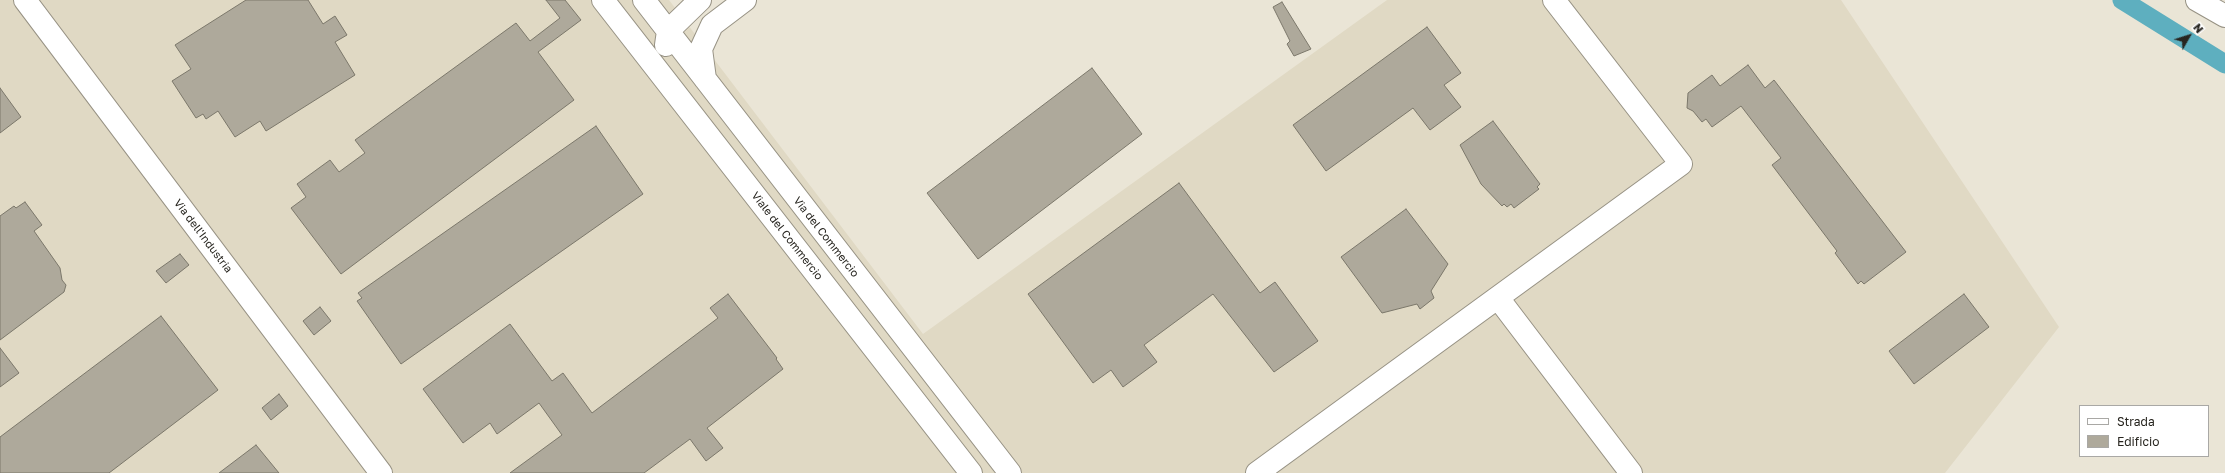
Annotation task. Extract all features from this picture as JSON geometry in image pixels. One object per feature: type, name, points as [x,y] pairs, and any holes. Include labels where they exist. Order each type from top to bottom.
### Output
[{"type":"street","name":"Via dell'Industria","points":[[25,0],[381,473]]},
{"type":"street","name":"Viale del Commercio","points":[[604,0],[971,473]]},
{"type":"street","name":"Via del Commercio","points":[[644,0],[1010,473]]},
{"type":"street","points":[[663,76],[668,31],[700,0]]},
{"type":"street","points":[[705,80],[701,49],[712,25],[745,0]]},
{"type":"street","points":[[1257,473],[1682,164],[1554,0]]},
{"type":"street","points":[[2197,0],[2225,16]]},
{"type":"street","points":[[1498,298],[1631,473]]},
{"type":"shaded area","points":[[0,0],[669,0],[923,334],[1387,0],[1841,0],[2059,327],[1945,473],[0,473]]},
{"type":"building","points":[[246,0],[308,0],[323,24],[335,16],[347,35],[335,42],[355,75],[266,131],[260,121],[235,137],[218,111],[206,119],[203,114],[196,118],[172,81],[191,69],[175,45]]},
{"type":"building","points":[[546,0],[565,0],[581,20],[538,52],[574,100],[341,274],[291,208],[306,197],[297,184],[330,160],[339,172],[365,153],[355,140],[516,23],[530,41],[560,18]]},
{"type":"building","points":[[1282,2],[1311,49],[1294,56],[1287,44],[1290,41],[1273,7]]},
{"type":"building","points":[[1427,27],[1461,73],[1444,85],[1461,107],[1430,130],[1413,108],[1326,171],[1293,125]]},
{"type":"building","points":[[1748,65],[1765,88],[1774,80],[1906,252],[1864,284],[1861,281],[1858,284],[1835,253],[1837,251],[1772,165],[1781,158],[1741,106],[1712,127],[1706,119],[1702,122],[1693,111],[1687,108],[1688,93],[1712,75],[1720,86]]},
{"type":"building","points":[[1092,68],[1142,134],[978,259],[927,193]]},
{"type":"building","points":[[0,88],[21,117],[0,133]]},
{"type":"building","points":[[1493,121],[1540,184],[1537,187],[1539,189],[1514,208],[1511,204],[1507,207],[1504,204],[1502,206],[1481,184],[1460,145]]},
{"type":"building","points":[[596,126],[643,194],[401,364],[357,301],[362,298],[358,293]]},
{"type":"building","points":[[1179,183],[1260,293],[1275,282],[1318,341],[1274,372],[1213,294],[1144,345],[1157,362],[1123,387],[1111,370],[1093,383],[1028,294]]},
{"type":"building","points":[[25,202],[42,225],[34,231],[60,268],[62,280],[66,285],[64,292],[0,340],[0,216],[14,206],[16,208]]},
{"type":"building","points":[[1406,209],[1448,264],[1431,291],[1434,298],[1420,309],[1417,304],[1382,313],[1341,257]]},
{"type":"building","points":[[180,254],[189,265],[166,283],[156,271]]},
{"type":"building","points":[[728,294],[777,358],[776,359],[783,369],[707,428],[723,448],[706,461],[690,439],[644,473],[510,473],[562,435],[539,403],[497,434],[490,423],[463,443],[423,389],[510,324],[552,381],[563,373],[592,413],[718,318],[710,308]]},
{"type":"building","points":[[1964,294],[1989,327],[1914,384],[1889,351]]},
{"type":"building","points":[[320,307],[331,321],[314,335],[303,321]]},
{"type":"building","points":[[161,316],[218,390],[109,473],[0,473],[0,437]]},
{"type":"building","points":[[0,348],[19,373],[0,387]]},
{"type":"building","points":[[279,394],[288,406],[271,420],[262,408]]},
{"type":"building","points":[[256,445],[279,473],[219,473]]},
{"type":"waterway","points":[[2122,0],[2225,64]]}]
